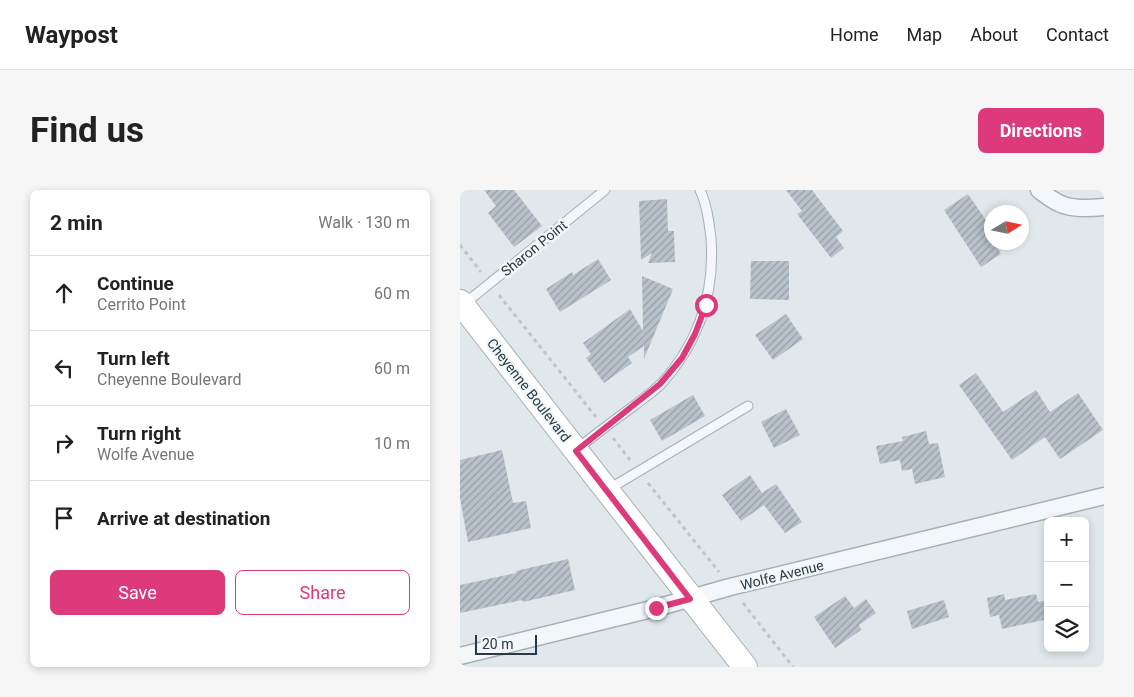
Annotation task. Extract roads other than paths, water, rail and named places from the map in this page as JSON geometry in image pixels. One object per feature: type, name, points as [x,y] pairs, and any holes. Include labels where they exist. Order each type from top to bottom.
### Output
[{"type":"main road","name":"Cheyenne Boulevard","points":[[461,304],[745,667]]},
{"type":"street","points":[[1039,190],[1067,206],[1095,208],[1104,206]]},
{"type":"street","name":"Wolfe Avenue","points":[[460,656],[656,608],[730,587],[1104,496]]},
{"type":"lane","name":"Sharon Point","points":[[461,304],[490,283],[605,190]]},
{"type":"lane","points":[[576,451],[660,384],[682,358],[695,334],[706,305],[712,254],[710,225],[705,201],[700,190]]},
{"type":"lane","points":[[606,490],[748,406]]}]
